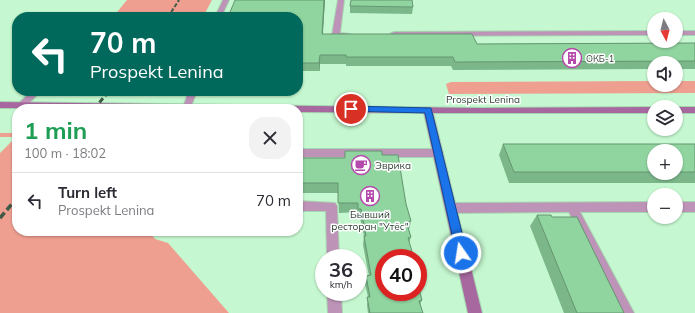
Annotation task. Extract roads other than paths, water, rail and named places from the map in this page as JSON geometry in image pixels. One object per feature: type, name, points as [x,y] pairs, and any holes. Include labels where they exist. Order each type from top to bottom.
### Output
[{"type":"main road","name":"Prospekt Lenina","points":[[0,105],[12,105]]},
{"type":"main road","name":"Prospekt Lenina","points":[[303,108],[647,110]]},
{"type":"main road","points":[[428,110],[476,313]]},
{"type":"main road","points":[[683,110],[695,110]]},
{"type":"lane","points":[[220,12],[226,0]]},
{"type":"lane","points":[[341,0],[336,35],[357,34]]},
{"type":"lane","points":[[385,34],[647,33]]},
{"type":"lane","points":[[683,33],[695,33]]},
{"type":"lane","points":[[23,104],[32,96]]},
{"type":"lane","points":[[303,153],[438,153]]},
{"type":"lane","points":[[303,206],[331,206],[333,249]]},
{"type":"lane","points":[[572,207],[627,313]]},
{"type":"lane","points":[[451,208],[647,207]]},
{"type":"lane","points":[[683,207],[695,207]]},
{"type":"lane","points":[[334,301],[335,313]]},
{"type":"railway","points":[[171,12],[179,0]]},
{"type":"railway","points":[[98,104],[105,96]]},
{"type":"railway","points":[[0,218],[12,204]]},
{"type":"place","name":"ОКБ-1","points":[[572,58]]},
{"type":"place","name":"Эврика","points":[[361,165]]},
{"type":"place","name":"Бывший ресторан \"Утёс\"","points":[[370,196]]}]
